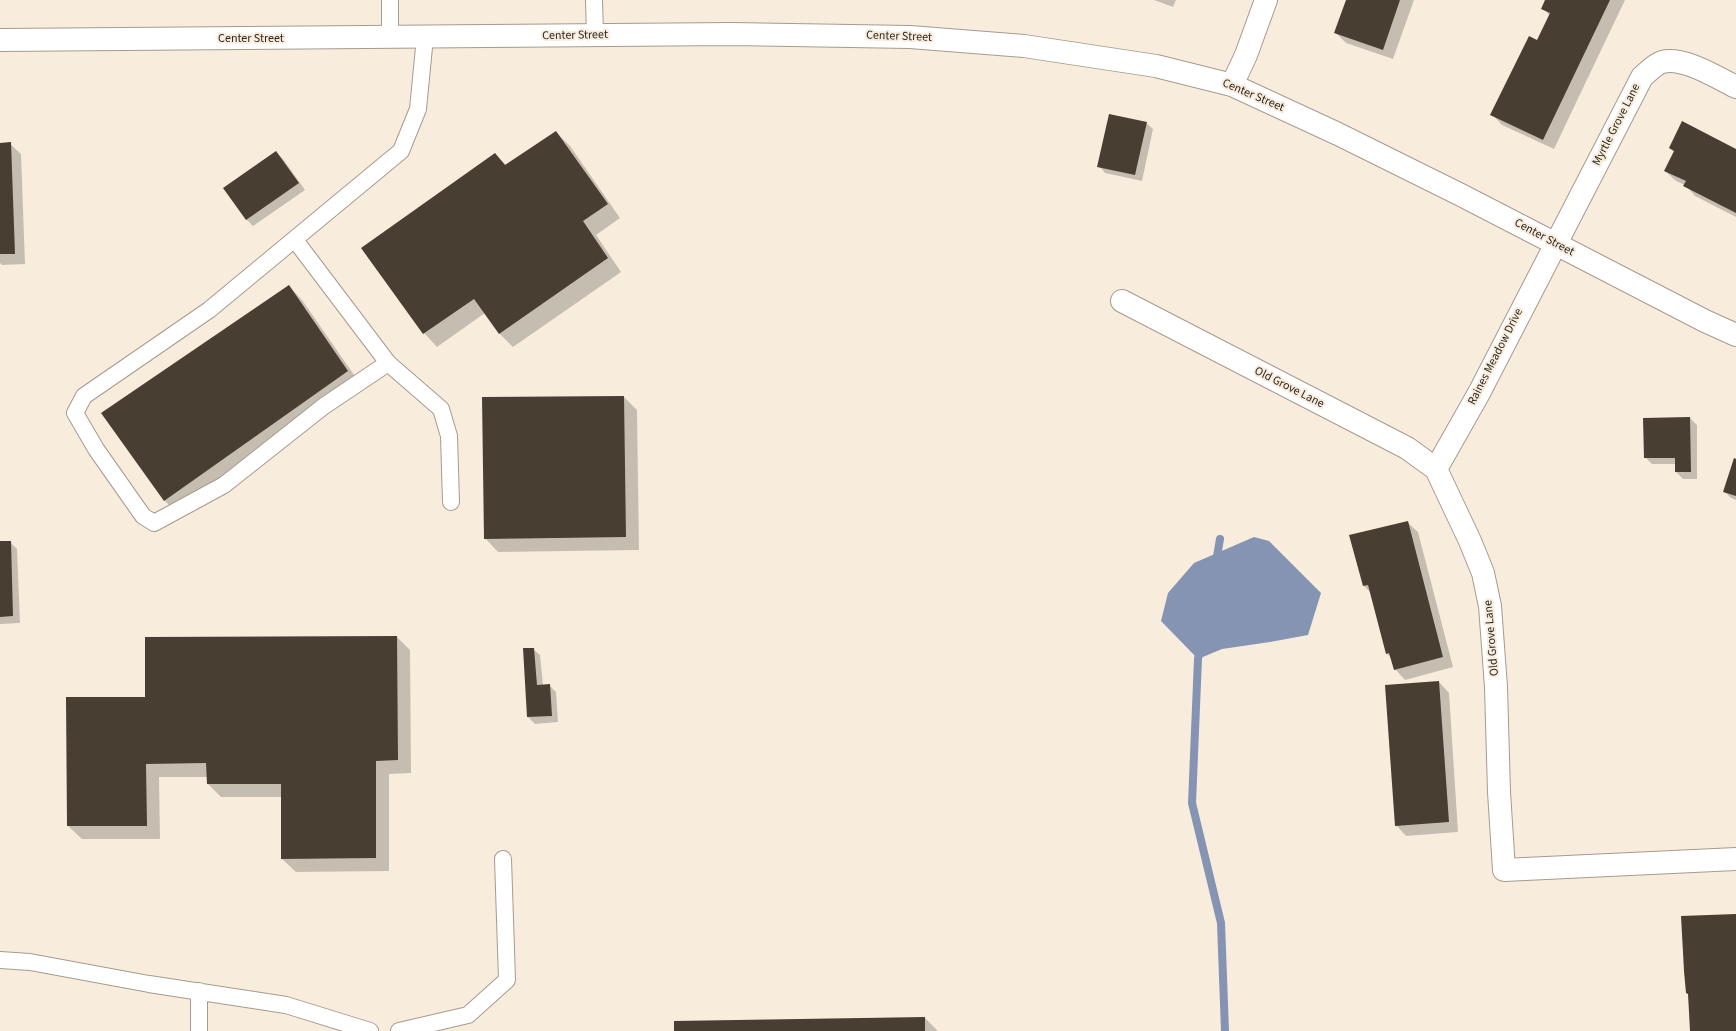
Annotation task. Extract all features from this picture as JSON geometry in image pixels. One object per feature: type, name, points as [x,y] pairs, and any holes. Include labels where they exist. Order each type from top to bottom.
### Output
[{"type":"main road","points":[[1232,85],[1246,56],[1266,0]]},
{"type":"main road","name":"Center Street","points":[[0,40],[424,38],[732,34],[910,36],[1024,46],[1156,66],[1232,85],[1352,141],[1461,195],[1555,245],[1705,321],[1736,335]]},
{"type":"main road","name":"Myrtle Grove Lane","points":[[1555,245],[1642,77],[1653,67],[1663,62],[1681,63],[1697,67],[1736,87]]},
{"type":"main road","name":"Raines Meadow Drive","points":[[1436,469],[1479,393],[1555,245]]},
{"type":"main road","name":"Old Grove Lane","points":[[1122,301],[1407,448],[1436,469],[1473,547],[1483,573],[1490,606],[1496,687],[1499,792],[1504,870],[1736,859]]},
{"type":"lane","points":[[390,0],[390,38]]},
{"type":"lane","points":[[594,0],[595,36]]},
{"type":"lane","points":[[388,363],[324,406],[224,485],[154,523],[143,516],[96,449],[75,413],[84,396],[210,310],[400,151],[418,109],[424,38]]},
{"type":"lane","points":[[295,240],[388,363],[441,409],[448,436],[451,502]]},
{"type":"lane","points":[[399,1031],[468,1015],[507,980],[503,859]]},
{"type":"lane","points":[[0,960],[30,962],[286,1005],[370,1031]]},
{"type":"lane","points":[[199,991],[199,1031]]},
{"type":"water","points":[[1254,537],[1269,541],[1321,593],[1308,635],[1222,649],[1198,659],[1161,621],[1168,593],[1194,563]]},
{"type":"building","points":[[1346,0],[1400,0],[1383,50],[1334,33]]},
{"type":"building","points":[[1545,0],[1610,0],[1543,140],[1490,115],[1529,36],[1537,40],[1550,13],[1541,9]]},
{"type":"building","points":[[1109,114],[1147,122],[1135,175],[1097,167]]},
{"type":"building","points":[[1682,121],[1736,149],[1736,213],[1683,186],[1686,181],[1664,171],[1674,151],[1669,148]]},
{"type":"building","points":[[556,131],[608,204],[583,221],[608,258],[499,334],[474,299],[423,334],[361,248],[495,153],[505,165]]},
{"type":"building","points":[[11,142],[15,254],[0,254],[0,143]]},
{"type":"building","points":[[276,151],[299,183],[246,220],[223,188]]},
{"type":"building","points":[[289,285],[348,371],[164,501],[101,413]]},
{"type":"building","points":[[624,396],[626,537],[484,539],[482,397]]},
{"type":"building","points":[[1690,417],[1691,472],[1675,472],[1675,458],[1644,458],[1643,418]]},
{"type":"building","points":[[1734,458],[1736,459],[1736,496],[1723,492]]},
{"type":"building","points":[[1408,521],[1443,657],[1394,670],[1389,653],[1386,654],[1368,585],[1363,586],[1349,535]]},
{"type":"building","points":[[0,541],[11,541],[13,616],[0,617]]},
{"type":"building","points":[[397,636],[398,760],[376,761],[376,858],[281,859],[281,784],[207,784],[206,763],[146,764],[147,826],[67,826],[66,697],[145,697],[145,637]]},
{"type":"building","points":[[523,648],[534,648],[537,685],[550,684],[552,716],[527,717]]},
{"type":"building","points":[[1439,681],[1449,822],[1395,826],[1385,685]]},
{"type":"building","points":[[1736,914],[1736,1031],[1690,1031],[1688,994],[1686,993],[1684,971],[1681,916]]},
{"type":"building","points":[[925,1017],[925,1031],[674,1031],[674,1021]]},
{"type":"waterway","points":[[1216,562],[1220,539]]},
{"type":"waterway","points":[[1200,648],[1198,659],[1192,803],[1221,923],[1225,1031]]}]
